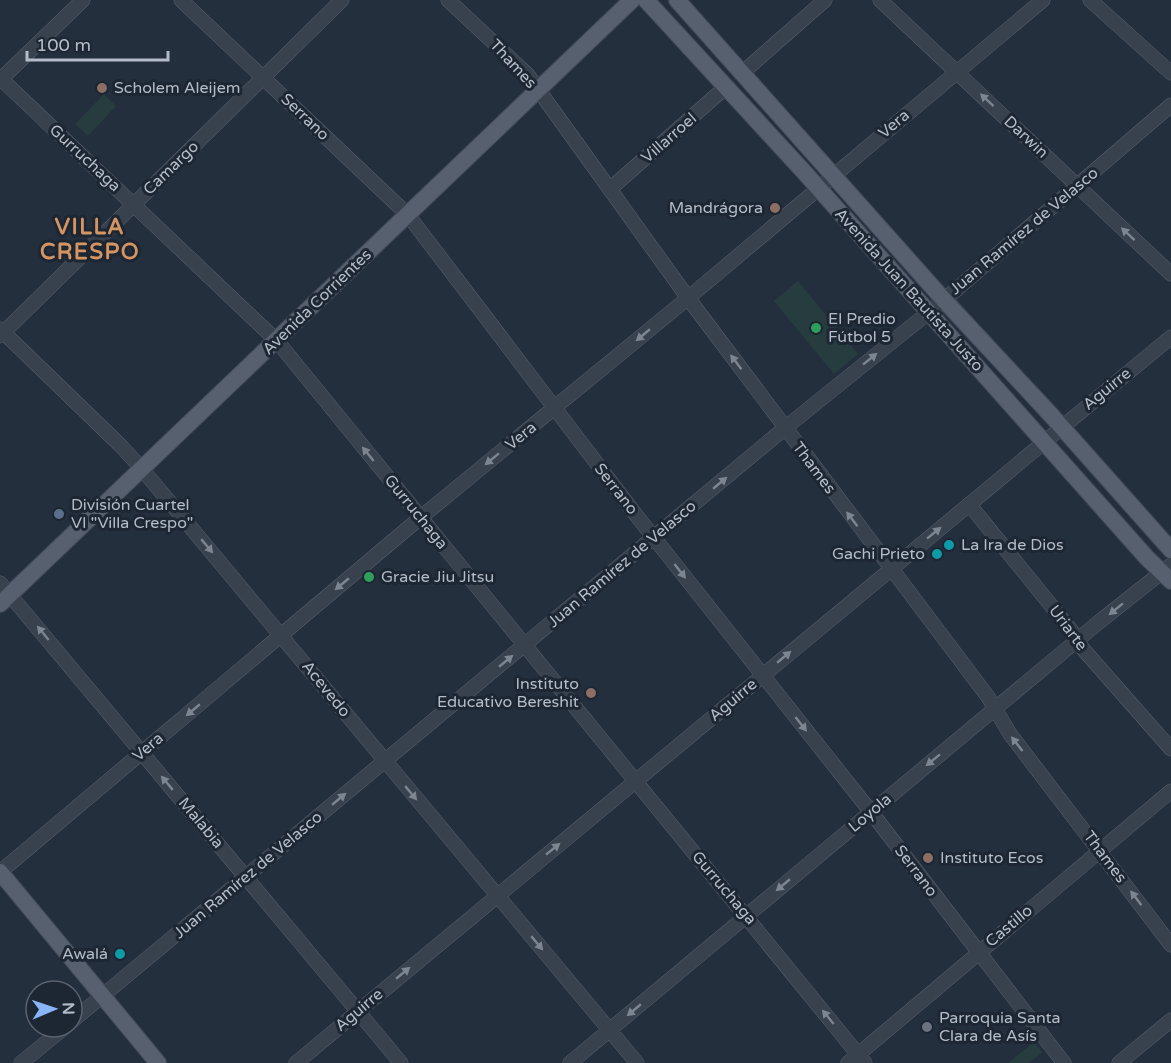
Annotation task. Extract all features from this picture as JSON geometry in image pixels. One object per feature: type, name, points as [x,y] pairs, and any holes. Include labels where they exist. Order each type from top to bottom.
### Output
[{"type":"main road","name":"Avenida Corrientes","points":[[4,593],[142,469],[632,0]]},
{"type":"main road","name":"Avenida Juan Bautista Justo","points":[[646,0],[727,86],[1044,441],[1168,573]]},
{"type":"main road","name":"Avenida Juan Bautista Justo","points":[[677,0],[741,74],[834,174],[944,300],[1171,550]]},
{"type":"main road","points":[[0,872],[158,1063]]},
{"type":"street","points":[[0,79],[83,0]]},
{"type":"street","name":"Serrano","points":[[181,0],[408,215],[655,538],[871,812],[1064,1063]]},
{"type":"street","name":"Camargo","points":[[1,332],[342,0]]},
{"type":"street","name":"Thames","points":[[448,0],[527,74],[688,298],[988,697],[1010,735],[1171,945]]},
{"type":"street","points":[[741,74],[825,0]]},
{"type":"street","name":"Darwin","points":[[880,0],[1171,274]]},
{"type":"street","name":"Vera","points":[[0,872],[420,518],[688,298],[1043,0]]},
{"type":"street","points":[[1090,0],[1171,73]]},
{"type":"street","name":"Gurruchaga","points":[[0,79],[277,341],[747,916],[857,1060]]},
{"type":"street","name":"Villarroel","points":[[610,189],[727,86]]},
{"type":"street","name":"Juan Ramírez de Velasco","points":[[84,1011],[785,428],[944,300],[1171,105]]},
{"type":"street","name":"Acevedo","points":[[1,332],[121,446],[142,469],[637,1063]]},
{"type":"street","name":"Aguirre","points":[[296,1063],[1171,337]]},
{"type":"street","name":"Uriarte","points":[[969,504],[1078,639],[1083,649],[1169,742]]},
{"type":"street","name":"Loyola","points":[[570,1063],[1078,639],[1168,573]]},
{"type":"street","name":"Malabia","points":[[4,593],[142,753],[401,1063]]},
{"type":"street","name":"Castillo","points":[[857,1060],[978,953],[1171,791]]},
{"type":"street","points":[[1119,1063],[1171,1020]]},
{"type":"street","points":[[21,1063],[50,1039]]},
{"type":"green space","points":[[104,94],[116,106],[88,136],[75,124]]},
{"type":"green space","name":"El Predio Fútbol 5","points":[[798,281],[858,354],[834,374],[774,301]]},
{"type":"green space","points":[[1034,1042],[1042,1052],[1029,1063],[1008,1063]]},
{"type":"place","name":"Scholem Aleijem","points":[[102,88]]},
{"type":"place","name":"Mandrágora","points":[[775,208]]},
{"type":"place","name":"El Predio Fútbol 5","points":[[816,328]]},
{"type":"place","name":"División Cuartel VI \"Villa Crespo\"","points":[[59,514]]},
{"type":"place","name":"La Ira de Dios","points":[[949,545]]},
{"type":"place","name":"Gachi Prieto","points":[[937,554]]},
{"type":"place","name":"Gracie Jiu Jitsu","points":[[369,577]]},
{"type":"place","name":"Instituto Educativo Bereshit","points":[[591,693]]},
{"type":"place","name":"Instituto Ecos","points":[[928,858]]},
{"type":"place","name":"Awalá","points":[[120,954]]},
{"type":"place","name":"Parroquia Santa Clara de Asís","points":[[927,1027]]},
{"type":"district","name":"VILLA CRESPO","points":[[90,240]]}]
